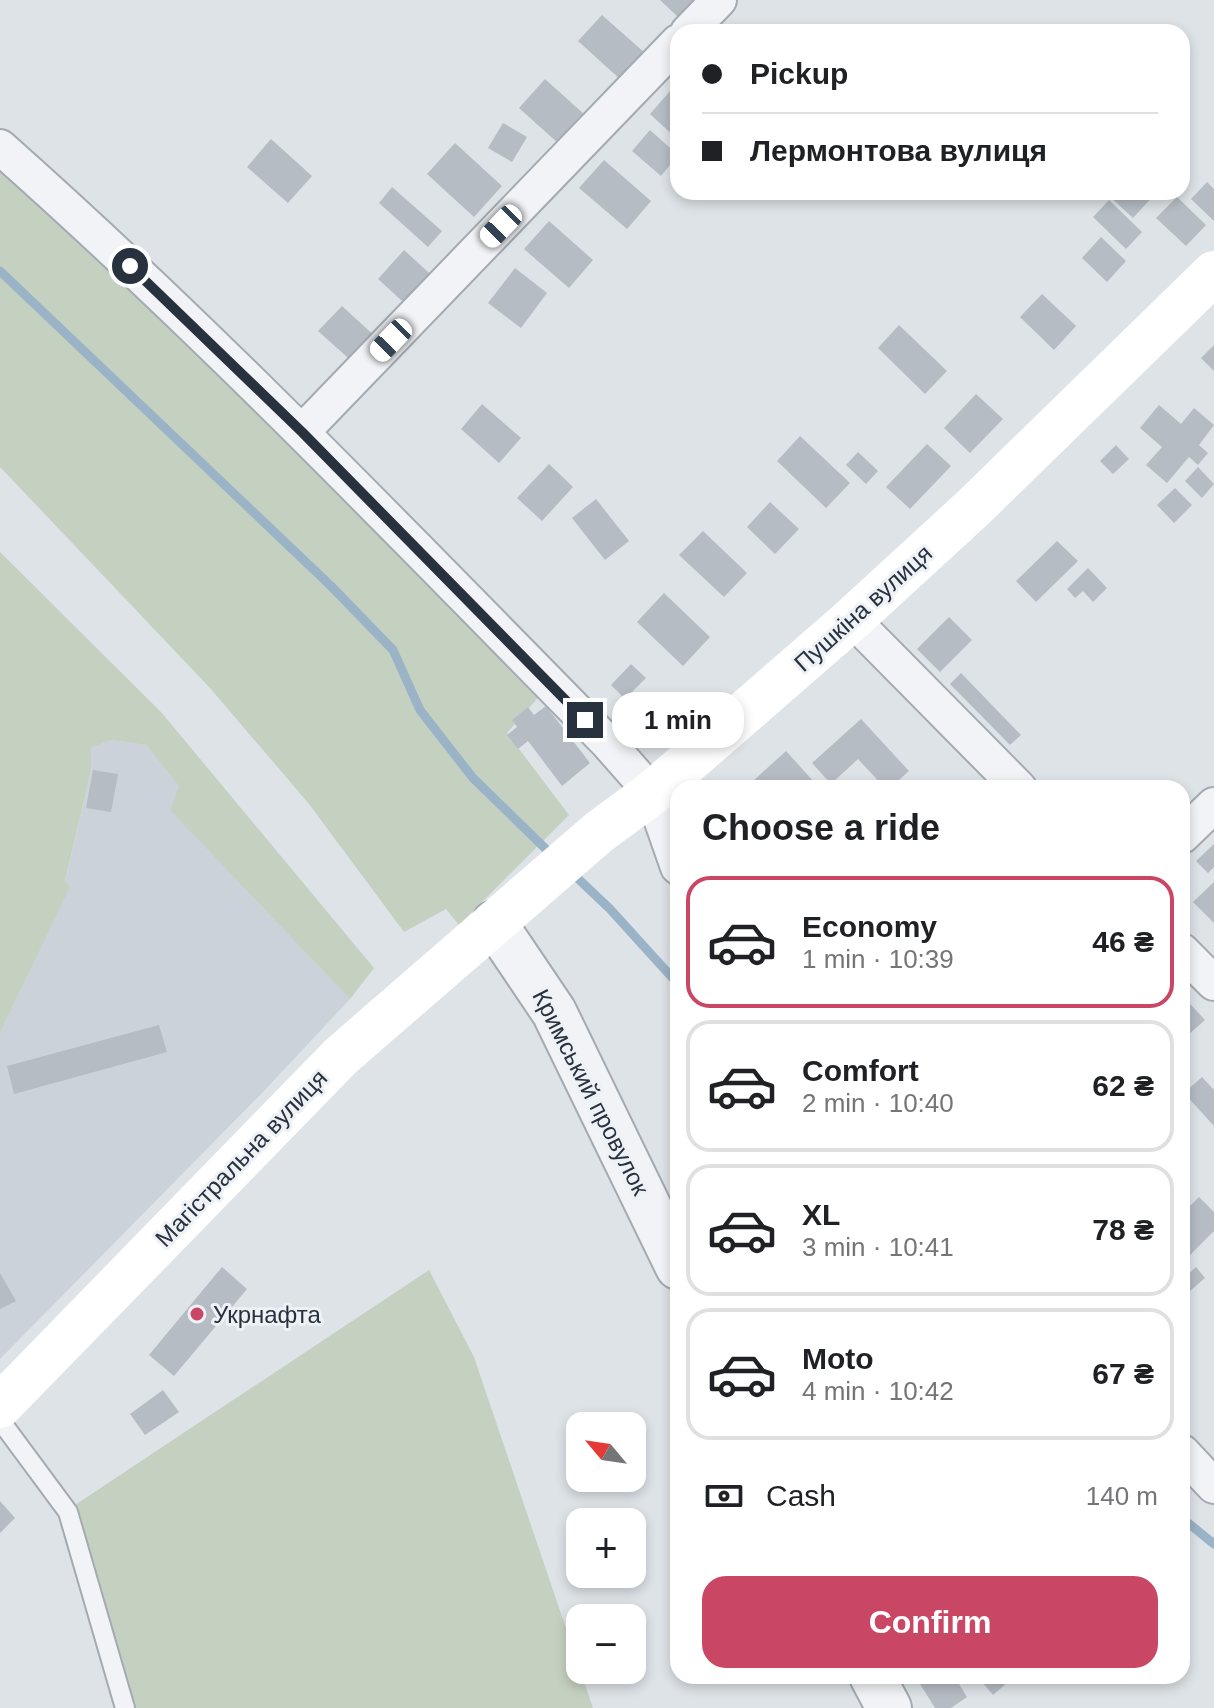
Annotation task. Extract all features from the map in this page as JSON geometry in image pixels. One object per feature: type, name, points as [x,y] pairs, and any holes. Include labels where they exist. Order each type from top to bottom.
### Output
[{"type":"main road","name":"Пушкіна вулиця","points":[[494,923],[599,832],[652,793],[852,619],[974,507],[1214,273]]},
{"type":"main road","name":"Магістральна вулиця","points":[[0,1406],[341,1056],[494,923]]},
{"type":"street","points":[[696,24],[719,0]]},
{"type":"street","points":[[302,432],[670,50]]},
{"type":"street","points":[[0,147],[65,204],[302,432],[607,742],[652,793],[670,844]]},
{"type":"street","points":[[852,619],[1011,780]]},
{"type":"street","points":[[1190,828],[1214,805]]},
{"type":"street","name":"Кримський провулок","points":[[494,923],[554,1012],[670,1251]]},
{"type":"street","points":[[1190,959],[1214,983]]},
{"type":"street","points":[[1190,1460],[1214,1486]]},
{"type":"street","points":[[876,1684],[889,1708]]},
{"type":"lane","points":[[0,1420],[68,1512],[125,1708]]},
{"type":"shaded area","points":[[110,740],[146,745],[180,786],[274,918],[350,999],[263,1092],[0,1359],[0,1033],[69,887],[65,882],[91,771],[91,747]]},
{"type":"green space","points":[[0,162],[275,426],[543,692],[507,733],[569,815],[459,925],[446,909],[404,932],[309,804],[210,688],[0,467]]},
{"type":"green space","points":[[0,552],[161,712],[374,968],[350,999],[170,810],[179,786],[146,745],[110,740],[91,748],[91,771],[65,881],[70,887],[0,1033]]},
{"type":"green space","points":[[429,1270],[474,1357],[566,1628],[566,1684],[585,1684],[593,1708],[133,1708],[72,1507]]},
{"type":"building","points":[[660,0],[693,0],[678,17]]},
{"type":"building","points":[[602,15],[645,53],[621,80],[578,41]]},
{"type":"building","points":[[545,79],[585,115],[559,144],[519,108]]},
{"type":"building","points":[[670,91],[670,133],[650,114]]},
{"type":"building","points":[[503,123],[527,137],[512,162],[488,148]]},
{"type":"building","points":[[650,130],[670,148],[670,165],[661,176],[632,151]]},
{"type":"building","points":[[271,139],[312,176],[288,203],[247,167]]},
{"type":"building","points":[[455,143],[502,186],[474,217],[427,174]]},
{"type":"building","points":[[604,160],[651,201],[627,229],[579,188]]},
{"type":"building","points":[[1207,182],[1214,189],[1214,221],[1191,199]]},
{"type":"building","points":[[392,187],[442,231],[428,247],[379,203]]},
{"type":"building","points":[[1109,200],[1142,232],[1126,249],[1093,217]]},
{"type":"building","points":[[1114,200],[1150,200],[1133,218]]},
{"type":"building","points":[[1174,200],[1180,200],[1206,225],[1186,246],[1156,218]]},
{"type":"building","points":[[549,221],[593,260],[569,288],[524,249]]},
{"type":"building","points":[[1101,237],[1126,261],[1107,282],[1082,258]]},
{"type":"building","points":[[404,250],[439,282],[413,311],[378,279]]},
{"type":"building","points":[[515,268],[547,293],[521,328],[488,303]]},
{"type":"building","points":[[1042,294],[1076,326],[1054,350],[1020,317]]},
{"type":"building","points":[[342,306],[379,340],[356,365],[318,331]]},
{"type":"building","points":[[899,325],[947,371],[925,394],[878,348]]},
{"type":"building","points":[[1214,345],[1214,371],[1201,358]]},
{"type":"building","points":[[976,394],[1003,419],[970,453],[944,428]]},
{"type":"building","points":[[482,404],[521,438],[499,463],[461,429]]},
{"type":"building","points":[[1159,405],[1181,424],[1194,408],[1214,425],[1199,445],[1208,453],[1198,465],[1189,457],[1167,483],[1146,465],[1162,447],[1140,428]]},
{"type":"building","points":[[800,436],[850,483],[826,508],[777,461]]},
{"type":"building","points":[[927,444],[951,466],[910,509],[886,487]]},
{"type":"building","points":[[1116,445],[1129,459],[1113,474],[1100,461]]},
{"type":"building","points":[[858,452],[878,471],[866,484],[846,465]]},
{"type":"building","points":[[549,464],[573,487],[542,521],[517,498]]},
{"type":"building","points":[[1198,467],[1214,484],[1202,498],[1185,481]]},
{"type":"building","points":[[1175,488],[1192,505],[1174,523],[1157,505]]},
{"type":"building","points":[[596,499],[629,541],[605,560],[572,518]]},
{"type":"building","points":[[770,502],[799,529],[775,554],[747,527]]},
{"type":"building","points":[[703,531],[747,573],[724,597],[679,555]]},
{"type":"building","points":[[1057,541],[1078,561],[1036,602],[1016,581]]},
{"type":"building","points":[[1088,568],[1107,588],[1093,602],[1083,591],[1075,598],[1067,589]]},
{"type":"building","points":[[664,593],[710,637],[683,666],[637,622]]},
{"type":"building","points":[[949,617],[972,640],[940,672],[917,649]]},
{"type":"building","points":[[631,664],[646,678],[625,699],[611,685]]},
{"type":"building","points":[[961,673],[1021,735],[1010,745],[950,684]]},
{"type":"building","points":[[546,706],[590,763],[562,786],[528,741],[518,749],[507,735],[517,727],[512,720],[528,707],[534,715]]},
{"type":"building","points":[[861,719],[909,771],[899,780],[878,780],[858,759],[835,780],[827,780],[812,763]]},
{"type":"building","points":[[786,751],[812,780],[754,780]]},
{"type":"building","points":[[93,770],[118,774],[111,812],[86,808]]},
{"type":"building","points":[[1214,844],[1214,867],[1208,873],[1196,861]]},
{"type":"building","points":[[1214,882],[1214,923],[1193,902]]},
{"type":"building","points":[[1190,1004],[1205,1020],[1190,1033]]},
{"type":"building","points":[[159,1025],[167,1052],[14,1094],[7,1066]]},
{"type":"building","points":[[1202,1077],[1214,1090],[1214,1126],[1190,1100],[1190,1088]]},
{"type":"building","points":[[1199,1197],[1214,1212],[1214,1231],[1190,1255],[1190,1206]]},
{"type":"building","points":[[222,1267],[247,1289],[174,1376],[149,1355]]},
{"type":"building","points":[[1196,1267],[1205,1278],[1190,1291],[1190,1273]]},
{"type":"building","points":[[0,1273],[16,1301],[0,1309]]},
{"type":"building","points":[[163,1390],[179,1412],[145,1435],[130,1414]]},
{"type":"building","points":[[0,1501],[15,1518],[0,1533]]},
{"type":"building","points":[[920,1684],[959,1684],[967,1697],[951,1708],[935,1708]]},
{"type":"building","points":[[984,1684],[1006,1684],[993,1695]]},
{"type":"waterway","points":[[0,271],[331,586],[393,650],[420,710],[473,778],[553,856]]},
{"type":"waterway","points":[[570,871],[610,909],[670,975]]},
{"type":"waterway","points":[[1190,1524],[1214,1544]]},
{"type":"place","name":"Укрнафта","points":[[197,1314]]},
{"type":"route","points":[[130,266],[302,432],[585,720]]}]
